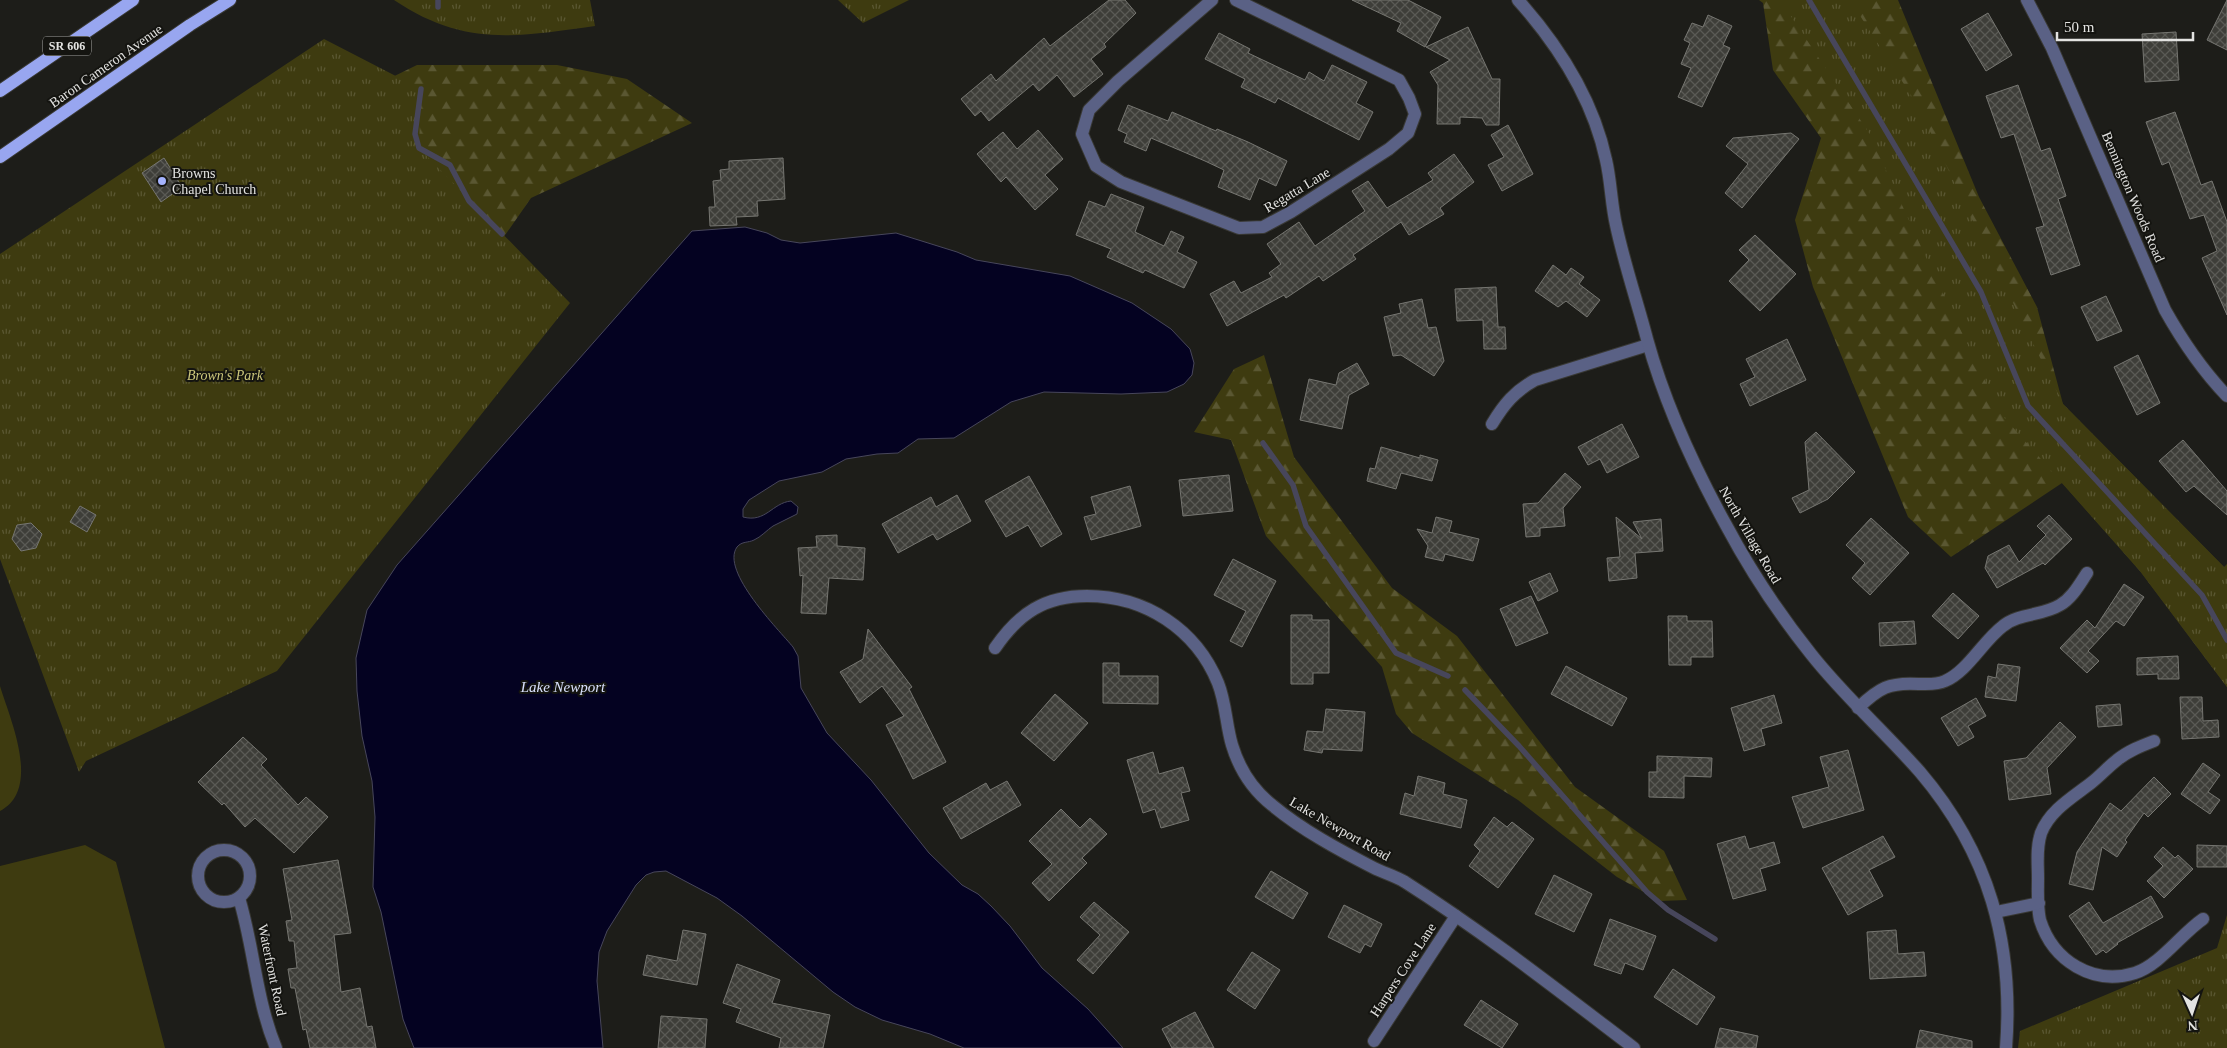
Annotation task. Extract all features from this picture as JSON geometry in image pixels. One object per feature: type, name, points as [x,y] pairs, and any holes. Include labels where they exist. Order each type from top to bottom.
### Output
[{"type":"main road","name":"SR 606","points":[[0,90],[133,0]]},
{"type":"main road","name":"Baron Cameron Avenue","points":[[0,157],[190,25],[230,0]]},
{"type":"street","name":"Regatta Lane","points":[[1212,0],[1118,81],[1089,110],[1082,134],[1096,166],[1121,182],[1239,228],[1263,227],[1291,212],[1389,149],[1408,133],[1415,114],[1399,80],[1236,0]]},
{"type":"street","name":"North Village Road","points":[[1518,0],[1541,25],[1564,58],[1580,87],[1594,120],[1606,158],[1616,225],[1648,344],[1677,428],[1703,484],[1737,546],[1775,606],[1801,641],[1858,708],[1919,771],[1942,799],[1964,833],[1996,912],[2006,963],[2009,1010],[2006,1048]]},
{"type":"street","name":"Bennington Woods Road","points":[[2027,0],[2052,48],[2165,310],[2186,346],[2208,376],[2227,396]]},
{"type":"street","points":[[1492,424],[1506,402],[1519,389],[1535,380],[1648,344]]},
{"type":"street","points":[[1858,708],[1885,686],[1898,683],[1930,684],[1944,682],[1955,676],[2004,625],[2017,618],[2060,605],[2071,596],[2087,573]]},
{"type":"street","name":"Lake Newport Road","points":[[995,648],[1008,629],[1022,616],[1039,606],[1055,600],[1079,596],[1102,596],[1126,600],[1159,613],[1192,640],[1207,661],[1223,698],[1232,745],[1241,768],[1255,789],[1293,821],[1374,868],[1402,880],[1456,916],[1634,1048]]},
{"type":"street","points":[[2154,741],[2118,759],[2065,802],[2050,817],[2042,832],[2037,850],[2040,918],[2055,950],[2068,962],[2083,970],[2100,975],[2118,977],[2137,972],[2152,963],[2203,919]]},
{"type":"street","points":[[224,850],[235,852],[245,860],[250,869],[250,882],[246,892],[239,898],[230,902],[218,902],[208,898],[201,890],[198,878],[199,867],[205,857],[214,852],[224,850]]},
{"type":"street","name":"Waterfront Road","points":[[239,898],[246,923],[263,1011],[276,1048]]},
{"type":"street","points":[[1996,912],[2039,903]]},
{"type":"street","name":"Harpers Cove Lane","points":[[1374,1041],[1456,916]]},
{"type":"green space","points":[[394,0],[590,0],[595,26],[540,33],[491,35],[468,32],[444,25],[419,15]]},
{"type":"green space","points":[[838,0],[909,0],[863,23]]},
{"type":"green space","points":[[1759,0],[1898,0],[1979,197],[2037,307],[2063,404],[2224,567],[2227,687],[2140,571],[2062,483],[1951,557],[1908,517],[1813,287],[1795,220],[1821,138],[1773,70],[1763,3]]},
{"type":"green space","points":[[1780,0],[1850,0],[1918,106],[2063,404],[2224,567],[2227,564],[2227,687],[2140,571],[2001,414],[1869,133]]},
{"type":"green space","name":"Brown's Park","points":[[324,39],[421,89],[419,148],[570,303],[277,671],[86,761],[79,772],[0,559],[0,254]]},
{"type":"green space","points":[[417,65],[557,65],[627,79],[692,123],[531,198],[371,427],[376,85]]},
{"type":"green space","points":[[1264,355],[1294,457],[1392,588],[1457,636],[1575,787],[1664,851],[1687,900],[1660,901],[1617,877],[1518,800],[1412,733],[1396,714],[1382,667],[1266,536],[1231,440],[1194,432],[1234,369]]},
{"type":"green space","points":[[0,686],[20,753],[21,770],[19,787],[12,801],[0,811]]},
{"type":"green space","points":[[85,845],[116,862],[165,1048],[0,1048],[0,866]]},
{"type":"green space","points":[[2227,915],[2227,1048],[2018,1048],[2020,1031],[2217,948]]},
{"type":"water","name":"Lake Newport","points":[[745,227],[767,233],[781,240],[800,243],[896,233],[957,252],[976,260],[1070,276],[1132,303],[1171,329],[1190,349],[1194,363],[1192,375],[1184,384],[1167,392],[1121,394],[1044,392],[1011,402],[954,438],[918,439],[898,453],[846,459],[822,472],[779,481],[749,500],[743,509],[743,517],[758,517],[779,505],[791,501],[798,507],[797,514],[773,526],[757,539],[739,545],[734,557],[737,570],[753,600],[793,647],[798,656],[801,688],[827,733],[871,780],[929,853],[962,885],[978,894],[991,906],[1010,926],[1042,968],[1088,1009],[1123,1048],[964,1048],[930,1034],[882,1020],[855,1007],[833,992],[742,916],[717,898],[666,871],[646,875],[636,885],[607,931],[599,952],[597,981],[603,1048],[414,1048],[403,1019],[381,912],[373,887],[375,817],[372,781],[362,736],[357,691],[356,658],[367,610],[397,565],[692,231]]},
{"type":"building","points":[[1109,0],[1125,0],[1136,13],[1104,44],[1106,47],[1091,59],[1103,74],[1074,97],[1057,75],[1039,91],[1033,84],[989,121],[981,111],[975,116],[961,99],[991,74],[996,81],[1044,38],[1050,46]]},
{"type":"building","points":[[1352,0],[1408,0],[1441,17],[1425,47],[1397,31],[1401,23]]},
{"type":"building","points":[[2227,0],[2227,50],[2207,40]]},
{"type":"building","points":[[1988,13],[2012,55],[1986,71],[1961,29]]},
{"type":"building","points":[[1708,15],[1732,26],[1723,45],[1730,48],[1702,107],[1678,97],[1691,68],[1681,64],[1690,43],[1684,40],[1692,23],[1703,27]]},
{"type":"building","points":[[1468,27],[1492,79],[1500,79],[1499,125],[1486,125],[1482,118],[1460,117],[1460,124],[1437,124],[1438,85],[1430,72],[1450,60],[1426,47]]},
{"type":"building","points":[[2176,32],[2179,80],[2145,82],[2142,34]]},
{"type":"building","points":[[1219,33],[1250,49],[1248,53],[1305,80],[1309,72],[1324,81],[1332,65],[1367,82],[1356,103],[1373,112],[1359,140],[1278,98],[1275,103],[1241,87],[1245,79],[1205,59]]},
{"type":"building","points":[[2018,85],[2041,151],[2050,148],[2066,196],[2058,199],[2080,265],[2051,275],[2036,228],[2044,226],[2014,134],[2001,138],[1986,96]]},
{"type":"building","points":[[1128,105],[1168,121],[1172,112],[1216,131],[1217,129],[1248,142],[1287,161],[1276,186],[1259,178],[1250,200],[1218,187],[1224,170],[1205,161],[1151,138],[1146,151],[1124,142],[1127,134],[1118,130]]},
{"type":"building","points":[[2175,112],[2201,185],[2212,181],[2227,222],[2227,315],[2202,258],[2217,251],[2204,215],[2190,219],[2169,162],[2162,165],[2146,122]]},
{"type":"building","points":[[1508,125],[1533,174],[1502,191],[1488,165],[1504,157],[1491,135]]},
{"type":"building","points":[[1038,130],[1063,159],[1045,175],[1058,189],[1035,210],[1006,177],[1001,182],[977,154],[1003,132],[1017,149]]},
{"type":"building","points":[[1791,133],[1799,139],[1742,208],[1725,193],[1748,164],[1726,146],[1733,138]]},
{"type":"building","points":[[1454,154],[1474,182],[1440,208],[1444,214],[1409,235],[1401,222],[1353,255],[1356,259],[1323,281],[1319,276],[1286,298],[1284,295],[1227,326],[1210,294],[1234,281],[1241,293],[1272,277],[1269,273],[1281,264],[1267,244],[1299,222],[1315,246],[1365,211],[1352,191],[1368,181],[1387,208],[1433,180],[1428,173]]},
{"type":"building","points":[[164,158],[182,187],[161,202],[142,173]]},
{"type":"building","points":[[783,158],[785,199],[757,201],[758,216],[736,217],[737,225],[710,226],[709,207],[715,207],[713,181],[721,180],[720,170],[729,169],[729,161]]},
{"type":"building","points":[[1111,194],[1144,207],[1135,232],[1164,246],[1171,231],[1184,237],[1177,252],[1197,262],[1184,288],[1145,270],[1143,273],[1107,257],[1111,249],[1076,235],[1089,201],[1105,207]]},
{"type":"building","points":[[1755,235],[1796,274],[1760,311],[1729,281],[1749,260],[1739,250]]},
{"type":"building","points":[[1553,265],[1566,275],[1571,268],[1584,277],[1579,284],[1600,300],[1587,317],[1566,301],[1558,307],[1535,291]]},
{"type":"building","points":[[1496,287],[1498,327],[1505,327],[1506,349],[1484,349],[1483,320],[1457,321],[1455,289]]},
{"type":"building","points":[[2106,296],[2122,331],[2097,341],[2081,307]]},
{"type":"building","points":[[1422,299],[1428,328],[1436,327],[1444,361],[1434,376],[1401,355],[1393,356],[1384,317],[1401,313],[1399,304]]},
{"type":"building","points":[[1787,339],[1806,380],[1750,406],[1740,384],[1755,377],[1746,359]]},
{"type":"building","points":[[2138,355],[2160,403],[2137,415],[2114,367]]},
{"type":"building","points":[[1357,363],[1369,384],[1349,395],[1342,429],[1300,420],[1309,379],[1336,385],[1339,373]]},
{"type":"building","points":[[1622,424],[1639,457],[1607,473],[1600,459],[1588,465],[1578,447]]},
{"type":"building","points":[[1816,432],[1855,472],[1828,499],[1800,513],[1792,498],[1809,490],[1805,442]]},
{"type":"building","points":[[2183,440],[2227,491],[2227,515],[2194,486],[2186,492],[2159,461]]},
{"type":"building","points":[[1381,447],[1420,458],[1420,455],[1438,460],[1432,481],[1401,473],[1396,489],[1367,481],[1370,468],[1375,469]]},
{"type":"building","points":[[1565,473],[1581,487],[1563,508],[1565,526],[1540,528],[1540,536],[1526,537],[1523,504],[1538,503]]},
{"type":"building","points":[[1229,475],[1233,511],[1183,516],[1179,480]]},
{"type":"building","points":[[1029,476],[1062,534],[1041,547],[1028,525],[1006,537],[985,501]]},
{"type":"building","points":[[1130,486],[1141,526],[1091,540],[1084,517],[1096,514],[1091,497]]},
{"type":"building","points":[[957,495],[971,521],[937,540],[933,534],[898,553],[882,524],[931,497],[936,507]]},
{"type":"building","points":[[80,506],[96,515],[87,532],[70,522]]},
{"type":"building","points":[[2049,515],[2072,539],[2045,565],[2043,563],[1997,588],[1985,568],[1988,556],[2009,545],[2019,562],[2046,535],[2037,526]]},
{"type":"building","points":[[1436,517],[1452,521],[1449,532],[1479,539],[1473,561],[1445,554],[1443,561],[1425,557],[1428,546],[1417,529],[1432,533]]},
{"type":"building","points":[[1616,517],[1642,539],[1633,522],[1661,519],[1663,551],[1635,553],[1637,578],[1609,581],[1607,558],[1620,557]]},
{"type":"building","points":[[1871,518],[1909,553],[1870,595],[1852,578],[1865,563],[1846,545]]},
{"type":"building","points":[[31,523],[42,534],[36,548],[21,551],[12,539],[17,525]]},
{"type":"building","points":[[837,535],[837,546],[865,548],[863,580],[829,578],[826,614],[801,613],[803,575],[800,576],[798,548],[817,547],[816,536]]},
{"type":"building","points":[[1233,559],[1276,581],[1242,647],[1230,641],[1246,611],[1214,595]]},
{"type":"building","points":[[1550,573],[1558,591],[1538,601],[1529,582]]},
{"type":"building","points":[[2124,584],[2144,597],[2124,626],[2116,621],[2088,651],[2099,661],[2087,673],[2060,648],[2087,620],[2095,628]]},
{"type":"building","points":[[1953,593],[1979,616],[1958,639],[1932,616]]},
{"type":"building","points":[[1531,596],[1548,633],[1516,646],[1500,609]]},
{"type":"building","points":[[1291,615],[1312,615],[1312,620],[1329,620],[1329,673],[1313,673],[1313,684],[1291,684]]},
{"type":"building","points":[[1668,616],[1687,616],[1687,621],[1712,621],[1713,657],[1691,657],[1691,665],[1669,665]]},
{"type":"building","points":[[1914,621],[1916,644],[1880,646],[1879,623]]},
{"type":"building","points":[[868,629],[912,687],[909,689],[946,762],[913,779],[886,725],[904,716],[882,686],[860,703],[840,672],[863,659]]},
{"type":"building","points":[[2178,656],[2179,679],[2158,679],[2158,674],[2137,675],[2137,658]]},
{"type":"building","points":[[1103,663],[1119,663],[1119,676],[1158,676],[1158,704],[1103,703]]},
{"type":"building","points":[[1998,664],[2020,667],[2016,701],[1985,697],[1988,676],[1996,678]]},
{"type":"building","points":[[1566,666],[1627,698],[1612,726],[1551,694]]},
{"type":"building","points":[[1055,694],[1088,723],[1054,761],[1021,733]]},
{"type":"building","points":[[1774,695],[1782,723],[1761,729],[1765,745],[1744,751],[1731,708]]},
{"type":"building","points":[[2180,697],[2202,697],[2203,721],[2218,720],[2219,737],[2182,739]]},
{"type":"building","points":[[1976,698],[1986,716],[1968,726],[1974,737],[1958,746],[1941,718]]},
{"type":"building","points":[[2120,704],[2122,725],[2098,727],[2096,706]]},
{"type":"building","points":[[1326,709],[1365,712],[1362,751],[1323,749],[1322,753],[1304,750],[1307,731],[1323,732]]},
{"type":"building","points":[[2060,722],[2076,737],[2047,768],[2051,794],[2009,800],[2004,761],[2026,758]]},
{"type":"building","points":[[243,737],[267,759],[261,765],[298,805],[306,797],[328,817],[294,853],[255,818],[245,827],[224,803],[222,805],[198,782]]},
{"type":"building","points":[[1848,750],[1864,810],[1803,828],[1792,797],[1829,787],[1820,757]]},
{"type":"building","points":[[1153,752],[1159,774],[1183,767],[1190,791],[1181,793],[1189,820],[1161,828],[1155,809],[1143,813],[1127,760]]},
{"type":"building","points":[[1657,756],[1712,758],[1711,777],[1684,776],[1684,798],[1649,797],[1649,772],[1657,772]]},
{"type":"building","points":[[2203,763],[2220,775],[2208,792],[2220,800],[2210,814],[2181,794]]},
{"type":"building","points":[[1418,776],[1445,783],[1443,794],[1467,800],[1461,828],[1400,814],[1405,793],[1414,796]]},
{"type":"building","points":[[2154,777],[2171,794],[2148,817],[2144,813],[2125,840],[2127,842],[2117,857],[2102,847],[2093,890],[2069,884],[2077,852],[2110,803],[2121,811]]},
{"type":"building","points":[[1007,781],[1021,805],[961,839],[943,808],[986,783],[990,790]]},
{"type":"building","points":[[1061,809],[1080,828],[1090,818],[1107,834],[1082,858],[1087,863],[1049,901],[1032,883],[1052,864],[1029,841]]},
{"type":"building","points":[[1494,817],[1507,827],[1512,822],[1534,839],[1498,888],[1469,866],[1480,851],[1474,845]]},
{"type":"building","points":[[1745,836],[1749,849],[1774,842],[1780,863],[1760,869],[1766,890],[1733,899],[1717,844]]},
{"type":"building","points":[[1883,836],[1895,857],[1869,870],[1883,896],[1848,915],[1822,868]]},
{"type":"building","points":[[2197,845],[2227,846],[2227,867],[2197,867]]},
{"type":"building","points":[[2163,847],[2175,858],[2178,855],[2193,869],[2164,898],[2147,881],[2163,866],[2154,857]]},
{"type":"building","points":[[338,860],[351,933],[334,935],[341,992],[360,988],[367,1027],[372,1026],[376,1048],[310,1048],[306,1029],[303,1030],[295,988],[291,988],[288,969],[297,968],[294,941],[289,941],[286,921],[292,920],[283,869]]},
{"type":"building","points":[[1271,871],[1308,893],[1293,919],[1255,897]]},
{"type":"building","points":[[1554,875],[1592,894],[1574,932],[1535,914]]},
{"type":"building","points":[[2151,896],[2163,917],[2117,943],[2106,953],[2103,950],[2096,955],[2069,916],[2089,902],[2103,923]]},
{"type":"building","points":[[1094,902],[1129,932],[1093,974],[1077,960],[1100,935],[1080,917]]},
{"type":"building","points":[[1344,905],[1382,924],[1371,947],[1365,944],[1360,953],[1328,937]]},
{"type":"building","points":[[1610,919],[1656,936],[1643,970],[1625,963],[1621,974],[1594,965]]},
{"type":"building","points":[[683,930],[706,934],[697,985],[643,975],[647,955],[677,961]]},
{"type":"building","points":[[1896,930],[1898,954],[1924,952],[1926,976],[1870,979],[1867,932]]},
{"type":"building","points":[[1252,952],[1280,970],[1255,1009],[1227,990]]},
{"type":"building","points":[[737,964],[780,980],[772,1003],[830,1015],[823,1048],[779,1048],[781,1038],[736,1022],[741,1009],[723,1003]]},
{"type":"building","points":[[1673,969],[1715,997],[1697,1025],[1654,997]]},
{"type":"building","points":[[1481,1000],[1518,1024],[1502,1048],[1464,1025]]},
{"type":"building","points":[[1195,1012],[1214,1048],[1172,1048],[1162,1029]]},
{"type":"building","points":[[661,1016],[707,1019],[705,1048],[658,1048]]},
{"type":"building","points":[[1720,1028],[1758,1036],[1756,1048],[1715,1048]]},
{"type":"building","points":[[1920,1030],[1972,1041],[1972,1048],[1916,1048]]},
{"type":"waterway","points":[[438,0],[438,7]]},
{"type":"waterway","points":[[1809,0],[1981,292],[2028,406],[2202,595],[2227,640]]},
{"type":"waterway","points":[[421,89],[415,134],[419,148],[450,165],[469,201],[502,234]]},
{"type":"waterway","points":[[1263,443],[1293,485],[1306,526],[1396,653],[1448,676]]},
{"type":"waterway","points":[[1465,690],[1519,746],[1647,892],[1668,910],[1715,939]]},
{"type":"place","name":"Browns Chapel Church","points":[[162,181]]}]
